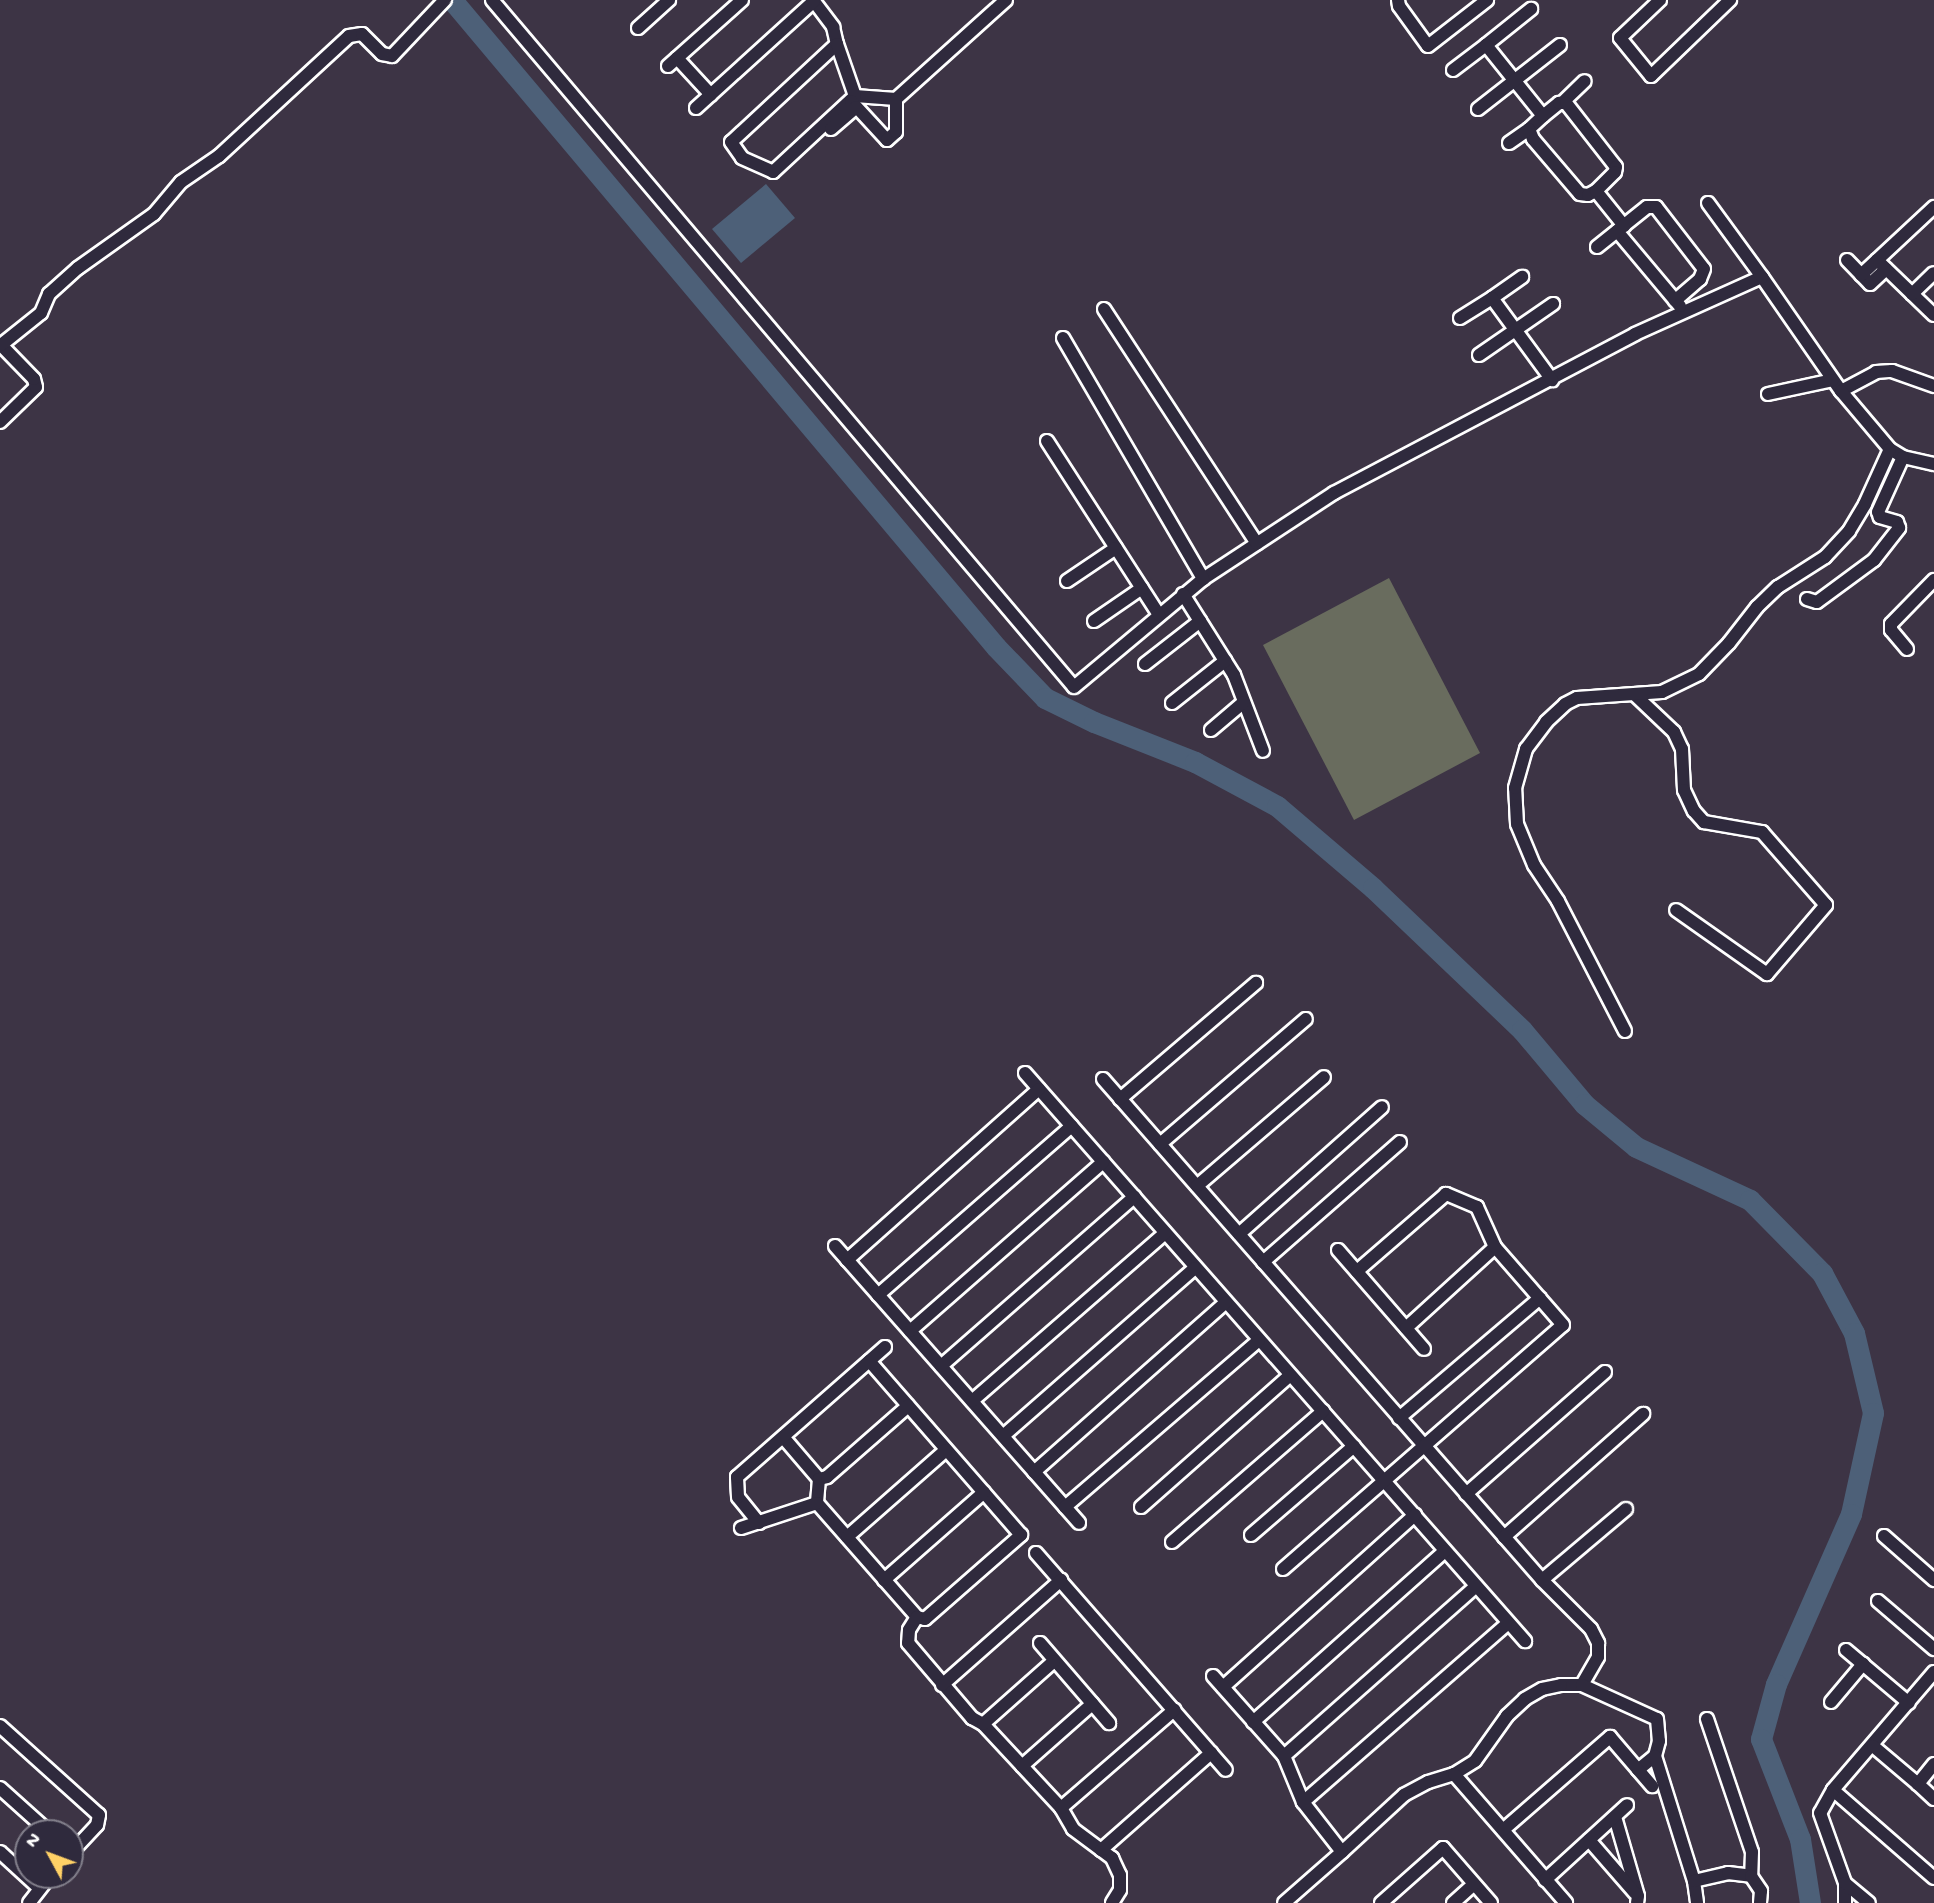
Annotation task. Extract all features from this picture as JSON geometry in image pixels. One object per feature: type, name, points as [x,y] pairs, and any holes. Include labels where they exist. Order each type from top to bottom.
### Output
[{"type":"street","points":[[0,422],[36,387],[34,379],[1,344],[41,313],[49,294],[78,268],[154,214],[181,182],[219,156],[349,36],[362,34],[382,54],[392,56],[445,0]]},
{"type":"street","points":[[492,0],[1071,686],[1079,685],[1203,579],[1334,493],[1635,334],[1762,277]]},
{"type":"street","points":[[638,28],[669,0]]},
{"type":"street","points":[[711,94],[673,62],[742,0]]},
{"type":"street","points":[[696,108],[813,0],[833,27],[854,101],[887,140],[896,132],[896,99]]},
{"type":"street","points":[[837,44],[731,142],[742,158],[773,172],[854,101],[896,99],[1006,0]]},
{"type":"street","points":[[1401,2],[1428,46],[1487,0]]},
{"type":"street","points":[[1660,0],[1620,38],[1651,76],[1730,0]]},
{"type":"street","points":[[1453,70],[1531,9]]},
{"type":"street","points":[[1478,109],[1560,45]]},
{"type":"street","points":[[1486,46],[1543,116]]},
{"type":"street","points":[[1509,143],[1563,102],[1585,81]]},
{"type":"street","points":[[774,181],[854,101]]},
{"type":"street","points":[[1529,129],[1533,139],[1580,194],[1588,195],[1596,191],[1615,172],[1616,167],[1563,102]]},
{"type":"street","points":[[1596,191],[1621,229],[1685,313]]},
{"type":"street","points":[[1709,203],[1837,385],[1890,449],[1903,457],[1934,464]]},
{"type":"street","points":[[1597,247],[1647,207],[1656,207],[1704,269],[1700,279],[1675,301]]},
{"type":"street","points":[[1847,260],[1870,284],[1881,265],[1934,207]]},
{"type":"street","points":[[1881,265],[1934,315]]},
{"type":"street","points":[[1912,294],[1934,273]]},
{"type":"street","points":[[1460,318],[1522,277]]},
{"type":"street","points":[[1492,298],[1552,380]]},
{"type":"street","points":[[1479,355],[1553,304]]},
{"type":"street","points":[[1104,309],[1257,544]]},
{"type":"street","points":[[1063,338],[1203,579]]},
{"type":"street","points":[[1768,394],[1837,385],[1876,372],[1892,371],[1934,386]]},
{"type":"street","points":[[1047,440],[1159,615]]},
{"type":"street","points":[[1625,1031],[1558,901],[1534,865],[1517,824],[1515,788],[1526,749],[1546,722],[1564,704],[1579,698],[1662,692],[1699,674],[1730,643],[1764,600],[1778,587],[1825,557],[1849,531],[1866,504],[1890,449]]},
{"type":"street","points":[[1807,599],[1817,602],[1874,560],[1899,528],[1897,522],[1880,517],[1878,512],[1903,457]]},
{"type":"street","points":[[1067,580],[1116,548]]},
{"type":"street","points":[[1908,649],[1891,630],[1891,624],[1934,580]]},
{"type":"street","points":[[1094,621],[1142,588]]},
{"type":"street","points":[[1183,594],[1226,661],[1263,751]]},
{"type":"street","points":[[1146,664],[1200,621]]},
{"type":"street","points":[[1172,703],[1226,661]]},
{"type":"street","points":[[1634,695],[1674,732],[1682,749],[1684,790],[1694,811],[1704,822],[1762,832],[1826,905],[1767,974],[1676,910]]},
{"type":"street","points":[[1211,730],[1244,702]]},
{"type":"street","points":[[1121,1099],[1256,984]]},
{"type":"street","points":[[1160,1144],[1306,1019]]},
{"type":"street","points":[[1025,1073],[1525,1641]]},
{"type":"street","points":[[1197,1186],[1324,1077]]},
{"type":"street","points":[[1103,1079],[1542,1580],[1591,1629],[1598,1643],[1598,1657],[1582,1685]]},
{"type":"street","points":[[848,1260],[1039,1088]]},
{"type":"street","points":[[1238,1234],[1382,1107]]},
{"type":"street","points":[[878,1295],[1072,1126]]},
{"type":"street","points":[[1263,1262],[1400,1142]]},
{"type":"street","points":[[910,1331],[1103,1162]]},
{"type":"street","points":[[1283,1569],[1563,1325],[1495,1247],[1477,1207],[1446,1194],[1357,1271]]},
{"type":"street","points":[[941,1367],[1134,1197]]},
{"type":"street","points":[[972,1401],[1165,1233]]},
{"type":"street","points":[[835,1246],[1079,1523]]},
{"type":"street","points":[[1406,1328],[1495,1247]]},
{"type":"street","points":[[1338,1250],[1424,1349]]},
{"type":"street","points":[[1003,1436],[1195,1268]]},
{"type":"street","points":[[1399,1418],[1540,1298]]},
{"type":"street","points":[[1034,1472],[1226,1302]]},
{"type":"street","points":[[1065,1507],[1259,1340]]},
{"type":"street","points":[[759,1523],[738,1497],[737,1477],[885,1347]]},
{"type":"street","points":[[783,1437],[819,1479],[817,1503],[917,1617],[925,1619],[1021,1535],[869,1361]]},
{"type":"street","points":[[1466,1494],[1605,1372]]},
{"type":"street","points":[[1141,1507],[1290,1374]]},
{"type":"street","points":[[819,1479],[827,1477],[908,1406]]},
{"type":"street","points":[[1172,1542],[1323,1411]]},
{"type":"street","points":[[1504,1536],[1643,1414]]},
{"type":"street","points":[[1251,1535],[1354,1446]]},
{"type":"street","points":[[846,1537],[946,1450]]},
{"type":"street","points":[[884,1580],[984,1492]]},
{"type":"street","points":[[741,1528],[817,1503]]},
{"type":"street","points":[[1542,1580],[1626,1509]]},
{"type":"street","points":[[1223,1687],[1415,1515]]},
{"type":"street","points":[[1884,1536],[1934,1580]]},
{"type":"street","points":[[1253,1722],[1445,1550]]},
{"type":"street","points":[[1036,1553],[1226,1770]]},
{"type":"street","points":[[942,1685],[1060,1580]]},
{"type":"street","points":[[1284,1756],[1476,1586]]},
{"type":"street","points":[[1878,1601],[1934,1649]]},
{"type":"street","points":[[917,1617],[909,1630],[908,1643],[972,1718],[983,1724],[1061,1808],[1073,1829],[1112,1858],[1120,1875],[1120,1890],[1112,1903]]},
{"type":"street","points":[[1303,1802],[1508,1623]]},
{"type":"street","points":[[1040,1643],[1109,1723]]},
{"type":"street","points":[[1846,1650],[1909,1703]]},
{"type":"street","points":[[983,1724],[1055,1661]]},
{"type":"street","points":[[1831,1702],[1863,1664]]},
{"type":"street","points":[[1845,1903],[1845,1882],[1821,1813],[1833,1790],[1934,1672]]},
{"type":"street","points":[[1213,1676],[1284,1756],[1303,1802],[1342,1852]]},
{"type":"street","points":[[1284,1903],[1404,1795],[1428,1782],[1454,1774],[1475,1761],[1507,1716],[1525,1699],[1551,1687],[1582,1685],[1657,1719],[1659,1741],[1655,1756],[1694,1881],[1697,1903]]},
{"type":"street","points":[[1022,1766],[1093,1704]]},
{"type":"street","points":[[1061,1808],[1174,1710]]},
{"type":"street","points":[[1707,1719],[1752,1852],[1751,1876],[1761,1891],[1760,1903]]},
{"type":"street","points":[[1,1730],[99,1815],[97,1825],[84,1838]]},
{"type":"street","points":[[1503,1830],[1610,1737],[1652,1786]]},
{"type":"street","points":[[1873,1746],[1934,1799]]},
{"type":"street","points":[[1101,1850],[1211,1753]]},
{"type":"street","points":[[1638,1770],[1655,1756]]},
{"type":"street","points":[[1918,1784],[1934,1764]]},
{"type":"street","points":[[1454,1774],[1566,1903]]},
{"type":"street","points":[[0,1788],[34,1819]]},
{"type":"street","points":[[1833,1790],[1934,1878]]},
{"type":"street","points":[[1545,1880],[1628,1805]]},
{"type":"street","points":[[1615,1817],[1638,1899]]},
{"type":"street","points":[[1589,1840],[1638,1899]]},
{"type":"street","points":[[1381,1903],[1443,1848],[1490,1903]]},
{"type":"street","points":[[0,1852],[14,1865]]},
{"type":"street","points":[[1694,1881],[1728,1873],[1751,1876]]},
{"type":"street","points":[[1845,1882],[1869,1903]]},
{"type":"street","points":[[1452,1903],[1474,1884]]},
{"type":"green space","points":[[1389,578],[1480,753],[1354,820],[1263,645]]},
{"type":"water","points":[[766,184],[795,218],[741,263],[712,229]]},
{"type":"waterway","points":[[452,0],[996,647],[1045,698],[1094,722],[1195,762],[1277,806],[1373,888],[1522,1030],[1584,1104],[1636,1147],[1750,1200],[1822,1273],[1854,1333],[1873,1413],[1851,1514],[1776,1684],[1761,1739],[1800,1839],[1810,1903]]}]
